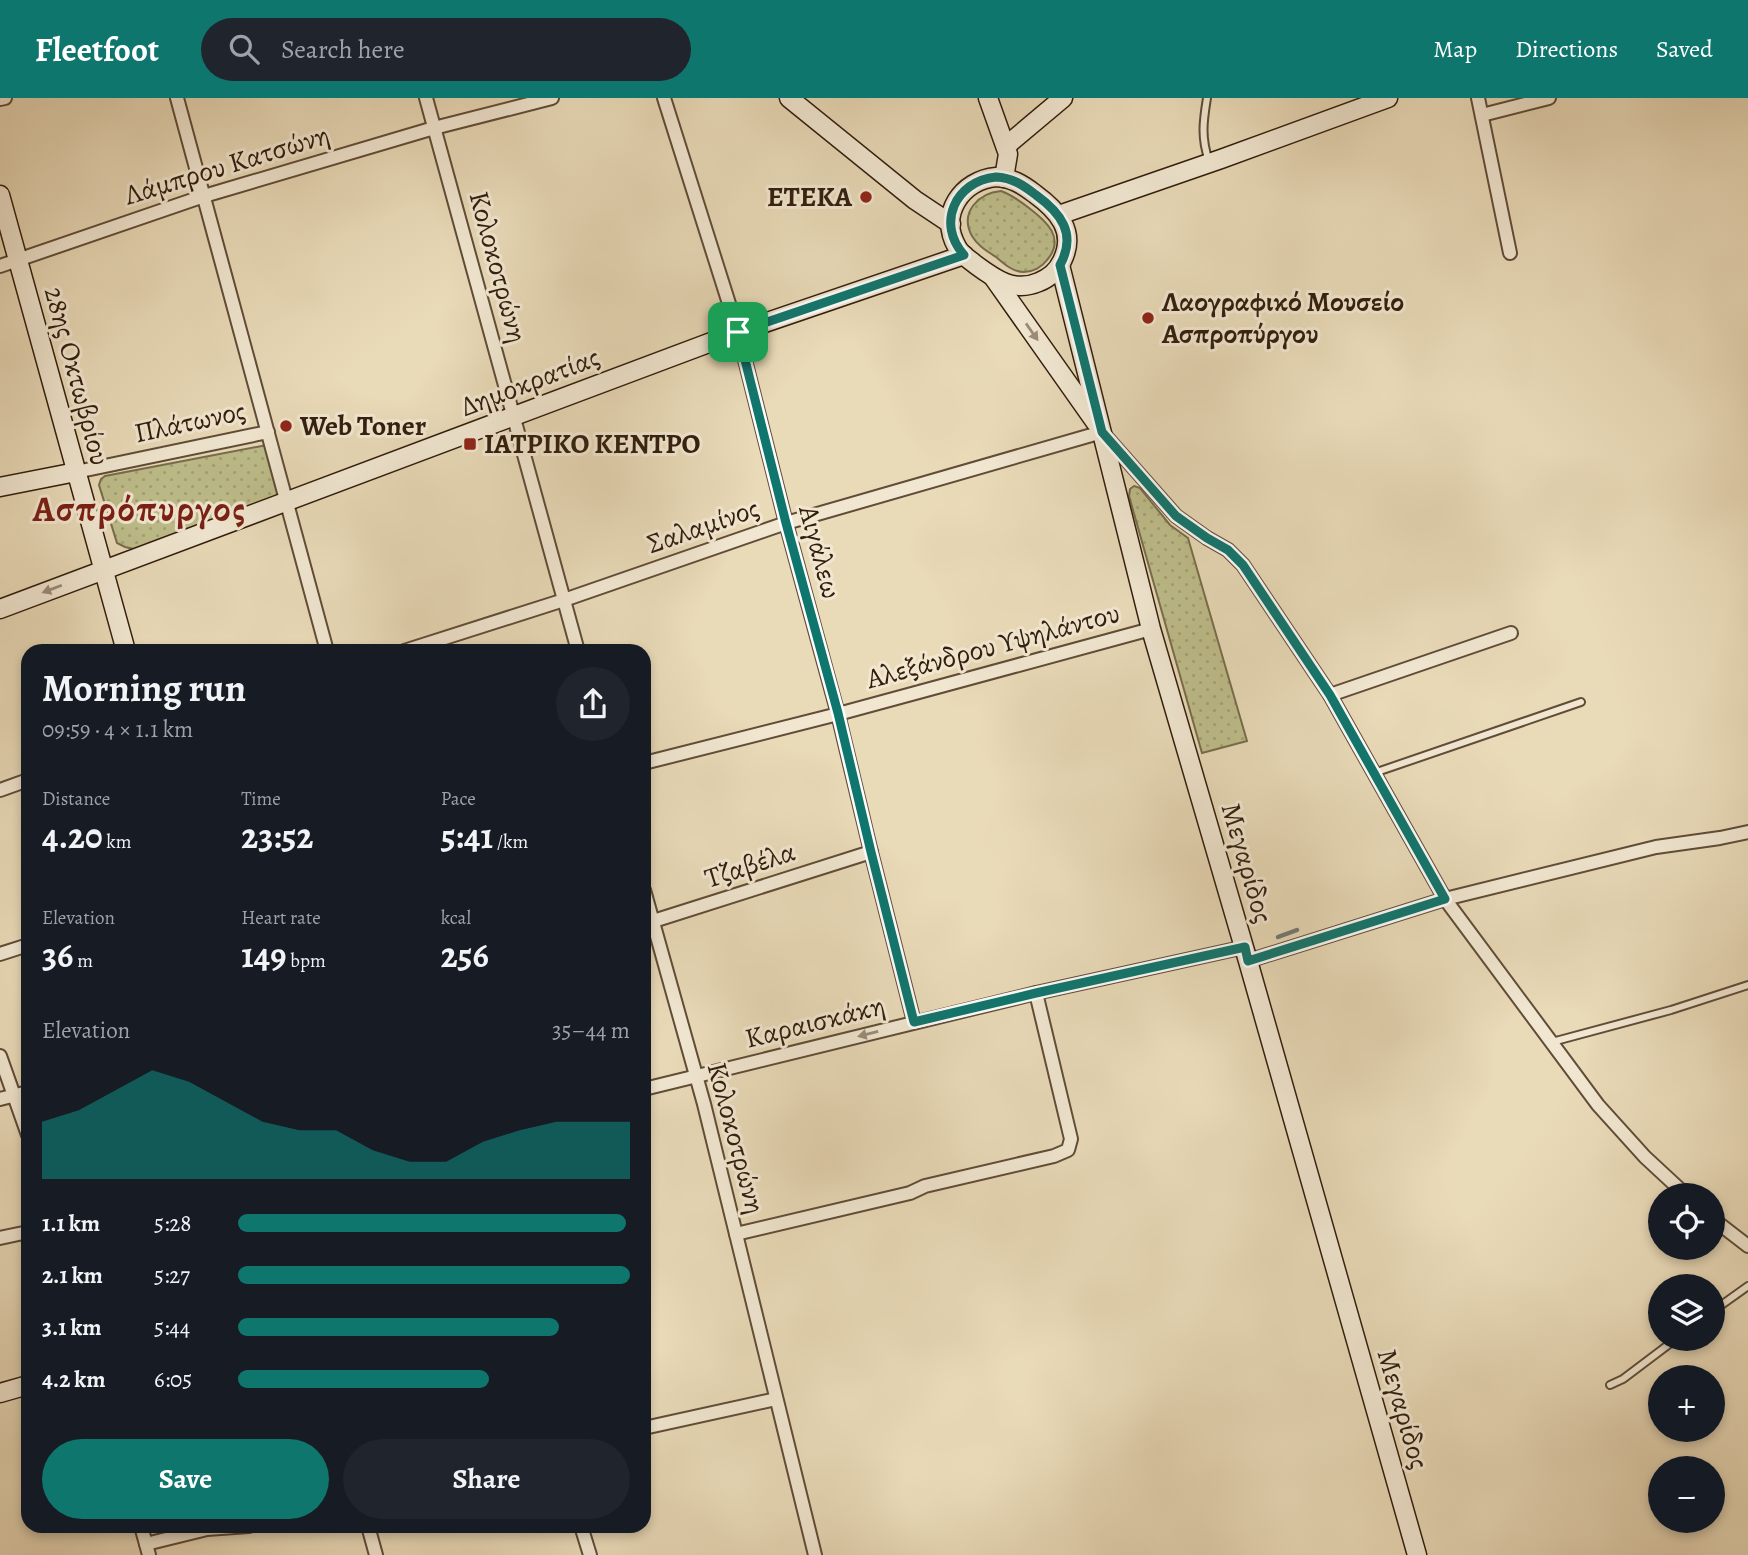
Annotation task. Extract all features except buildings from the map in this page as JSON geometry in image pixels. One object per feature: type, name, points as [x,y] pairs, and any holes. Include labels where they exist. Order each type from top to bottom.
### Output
[{"type":"street","points":[[177,98],[325,644]]},
{"type":"street","name":"Κολοκοτρώνη","points":[[426,98],[576,644]]},
{"type":"street","name":"Λάμπρου Κατσώνη","points":[[0,266],[204,196],[434,128],[552,98]]},
{"type":"street","name":"Αιγάλεω","points":[[664,98],[738,332],[838,713],[914,1022]]},
{"type":"street","points":[[789,98],[915,201],[950,224]]},
{"type":"street","points":[[988,98],[1006,146],[1004,177]]},
{"type":"street","points":[[1006,146],[1063,98]]},
{"type":"street","points":[[1059,215],[1388,98]]},
{"type":"street","points":[[1478,98],[1510,253]]},
{"type":"street","points":[[1482,116],[1549,98]]},
{"type":"street","points":[[1004,177],[1025,186],[1048,203],[1059,215],[1066,232],[1066,251],[1060,265],[1046,278],[1031,285],[1013,286],[992,277],[964,255],[955,242],[950,224],[954,205],[968,187],[981,180],[1004,177]]},
{"type":"street","name":"28ης Οκτωβρίου","points":[[0,195],[124,644]]},
{"type":"street","name":"Δημοκρατίας","points":[[0,609],[738,332],[964,255]]},
{"type":"street","name":"Μεγαρίδος","points":[[1060,265],[1152,629],[1417,1555]]},
{"type":"street","points":[[992,277],[1102,432],[1176,516],[1236,556],[1243,565],[1330,695],[1445,899],[1598,1105],[1645,1157],[1673,1183]]},
{"type":"street","name":"Πλάτωνος","points":[[0,487],[268,432]]},
{"type":"street","name":"Σαλαμίνος","points":[[426,644],[564,600],[786,523],[1102,432]]},
{"type":"street","name":"Αλεξάνδρου Υψηλάντου","points":[[651,761],[1152,629]]},
{"type":"street","points":[[1330,695],[1511,633]]},
{"type":"street","points":[[0,790],[21,782]]},
{"type":"street","name":"Καραισκάκη","points":[[651,1087],[1036,993],[1247,954],[1445,899],[1656,847],[1748,832]]},
{"type":"street","name":"Τζαβέλα","points":[[651,922],[871,852]]},
{"type":"street","name":"Κολοκοτρώνη","points":[[651,933],[704,1104],[815,1555]]},
{"type":"street","points":[[0,954],[21,947]]},
{"type":"street","points":[[736,1234],[910,1193],[925,1186],[1054,1156],[1068,1150],[1071,1139],[1036,993]]},
{"type":"street","points":[[0,1056],[7,1097],[21,1122]]},
{"type":"street","points":[[1725,1229],[1748,1247]]},
{"type":"street","points":[[0,1238],[21,1234]]},
{"type":"street","points":[[0,1392],[21,1387]]},
{"type":"street","points":[[651,1426],[776,1399]]},
{"type":"street","points":[[143,1533],[147,1550],[196,1533]]},
{"type":"street","points":[[370,1533],[376,1555]]},
{"type":"street","points":[[583,1533],[590,1555]]},
{"type":"lane","points":[[1207,98],[1203,132],[1204,146],[1210,163]]},
{"type":"lane","points":[[1374,773],[1581,702]]},
{"type":"lane","points":[[1550,1042],[1671,1010],[1748,985]]},
{"type":"lane","points":[[1725,1302],[1748,1286]]},
{"type":"lane","points":[[1610,1385],[1623,1379],[1660,1351]]},
{"type":"green space","points":[[1001,191],[1029,208],[1052,231],[1055,244],[1052,252],[1045,263],[1034,270],[1020,272],[1012,269],[982,248],[972,236],[968,219],[973,205],[985,196]]},
{"type":"green space","points":[[272,444],[288,498],[138,550],[117,543],[99,485],[105,476]]},
{"type":"green space","points":[[1134,486],[1140,488],[1170,525],[1188,538],[1247,741],[1202,753],[1129,496],[1130,489]]},
{"type":"waterway","points":[[1278,937],[1297,930]]},
{"type":"place","name":"ΕΤΕΚΑ","points":[[866,197]]},
{"type":"place","name":"Λαογραφικό Μουσείο Ασπροπύργου","points":[[1148,318]]},
{"type":"place","name":"Web Toner","points":[[286,426]]},
{"type":"place","name":"ΙΑΤΡΙΚΟ ΚΕΝΤΡΟ","points":[[470,444]]},
{"type":"district","name":"Ασπρόπυργος","points":[[140,509]]},
{"type":"route","points":[[996,177],[1012,179],[1048,203],[1059,215],[1066,232],[1066,251],[1060,265],[1102,432],[1176,516],[1228,550],[1243,565],[1330,695],[1445,899],[1248,961],[1245,947],[914,1022],[838,713],[738,332],[964,255],[952,236],[952,212],[962,192],[981,180],[996,177]]}]
